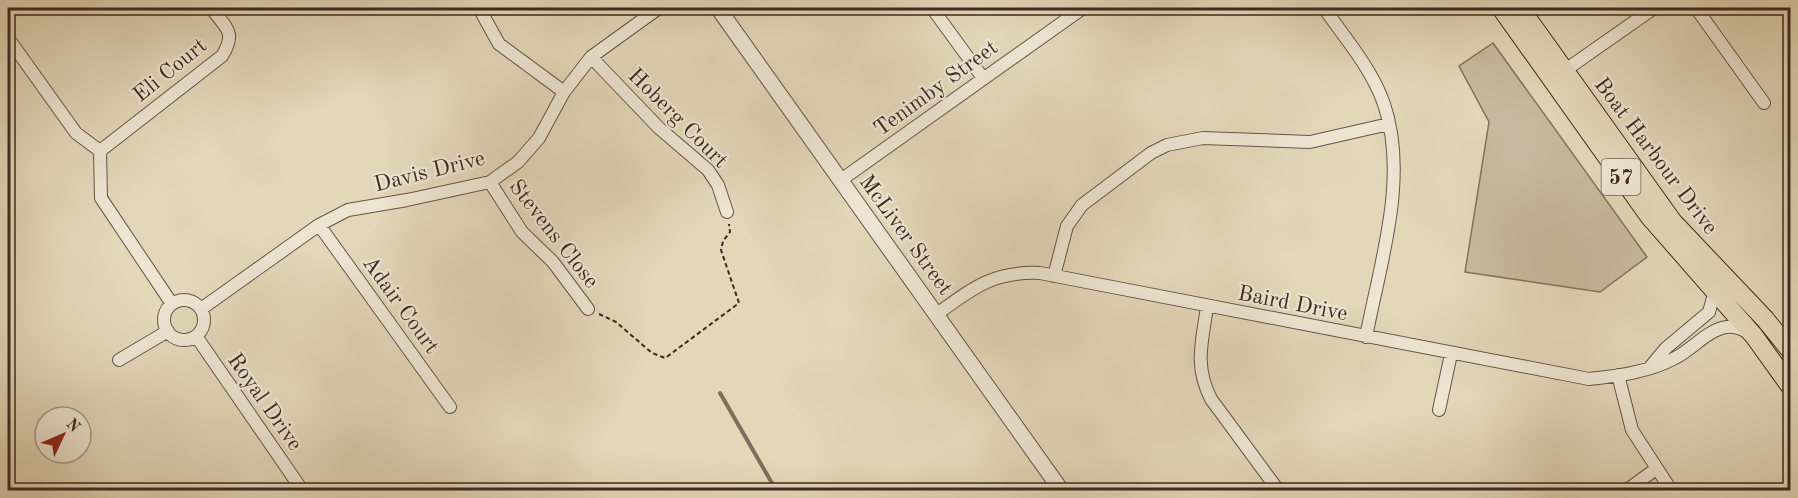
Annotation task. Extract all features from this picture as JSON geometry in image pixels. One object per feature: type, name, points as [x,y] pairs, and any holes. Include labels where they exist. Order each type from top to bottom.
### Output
[{"type":"main road","name":"Boat Harbour Drive","points":[[1501,8],[1649,216],[1754,336],[1791,386]]},
{"type":"main road","name":"Boat Harbour Drive","points":[[1520,8],[1673,222],[1791,350]]},
{"type":"street","name":"Eli Court","points":[[100,151],[222,56],[230,43],[230,33],[211,8]]},
{"type":"street","points":[[479,8],[499,44],[564,93]]},
{"type":"street","name":"Davis Drive","points":[[201,309],[320,225],[348,210],[490,182],[518,162],[539,138],[564,93],[591,57],[659,8]]},
{"type":"street","name":"McLiver Street","points":[[718,8],[1061,489]]},
{"type":"street","points":[[932,8],[982,78]]},
{"type":"street","name":"Tenimby Street","points":[[841,180],[1083,8]]},
{"type":"street","points":[[1324,8],[1372,78],[1384,104],[1394,144],[1395,180],[1366,337]]},
{"type":"street","points":[[1564,71],[1654,8]]},
{"type":"street","points":[[1696,8],[1764,103]]},
{"type":"street","points":[[8,38],[76,133],[100,151],[101,198],[172,304]]},
{"type":"street","name":"Hoberg Court","points":[[591,57],[666,135],[708,170],[718,185],[728,212]]},
{"type":"street","points":[[1054,276],[1067,226],[1082,205],[1151,153],[1167,145],[1203,138],[1310,142],[1389,124]]},
{"type":"street","name":"Stevens Close","points":[[490,182],[522,232],[554,262],[588,309]]},
{"type":"street","name":"Adair Court","points":[[320,225],[450,407]]},
{"type":"street","name":"Baird Drive","points":[[937,314],[980,284],[995,277],[1025,272],[1589,379],[1618,375],[1674,359],[1716,330],[1727,327],[1740,328],[1754,336]]},
{"type":"street","points":[[1651,366],[1666,348],[1709,312],[1715,291]]},
{"type":"street","points":[[184,300],[201,309],[203,324],[196,336],[184,340],[168,331],[164,319],[172,304],[184,300]]},
{"type":"street","points":[[1207,307],[1199,367],[1203,382],[1211,399],[1278,490]]},
{"type":"street","points":[[119,360],[168,331]]},
{"type":"street","name":"Royal Drive","points":[[196,336],[302,490]]},
{"type":"street","points":[[1439,410],[1451,354]]},
{"type":"street","points":[[1618,375],[1632,430],[1671,490]]},
{"type":"street","points":[[1627,490],[1656,469]]},
{"type":"path","points":[[588,309],[621,325],[652,353],[664,358],[668,356],[739,303],[721,250],[723,241],[730,232],[728,212]]},
{"type":"shaded area","points":[[1493,43],[1647,257],[1600,292],[1465,272],[1489,122],[1459,66]]},
{"type":"waterway","points":[[720,393],[776,490]]}]
